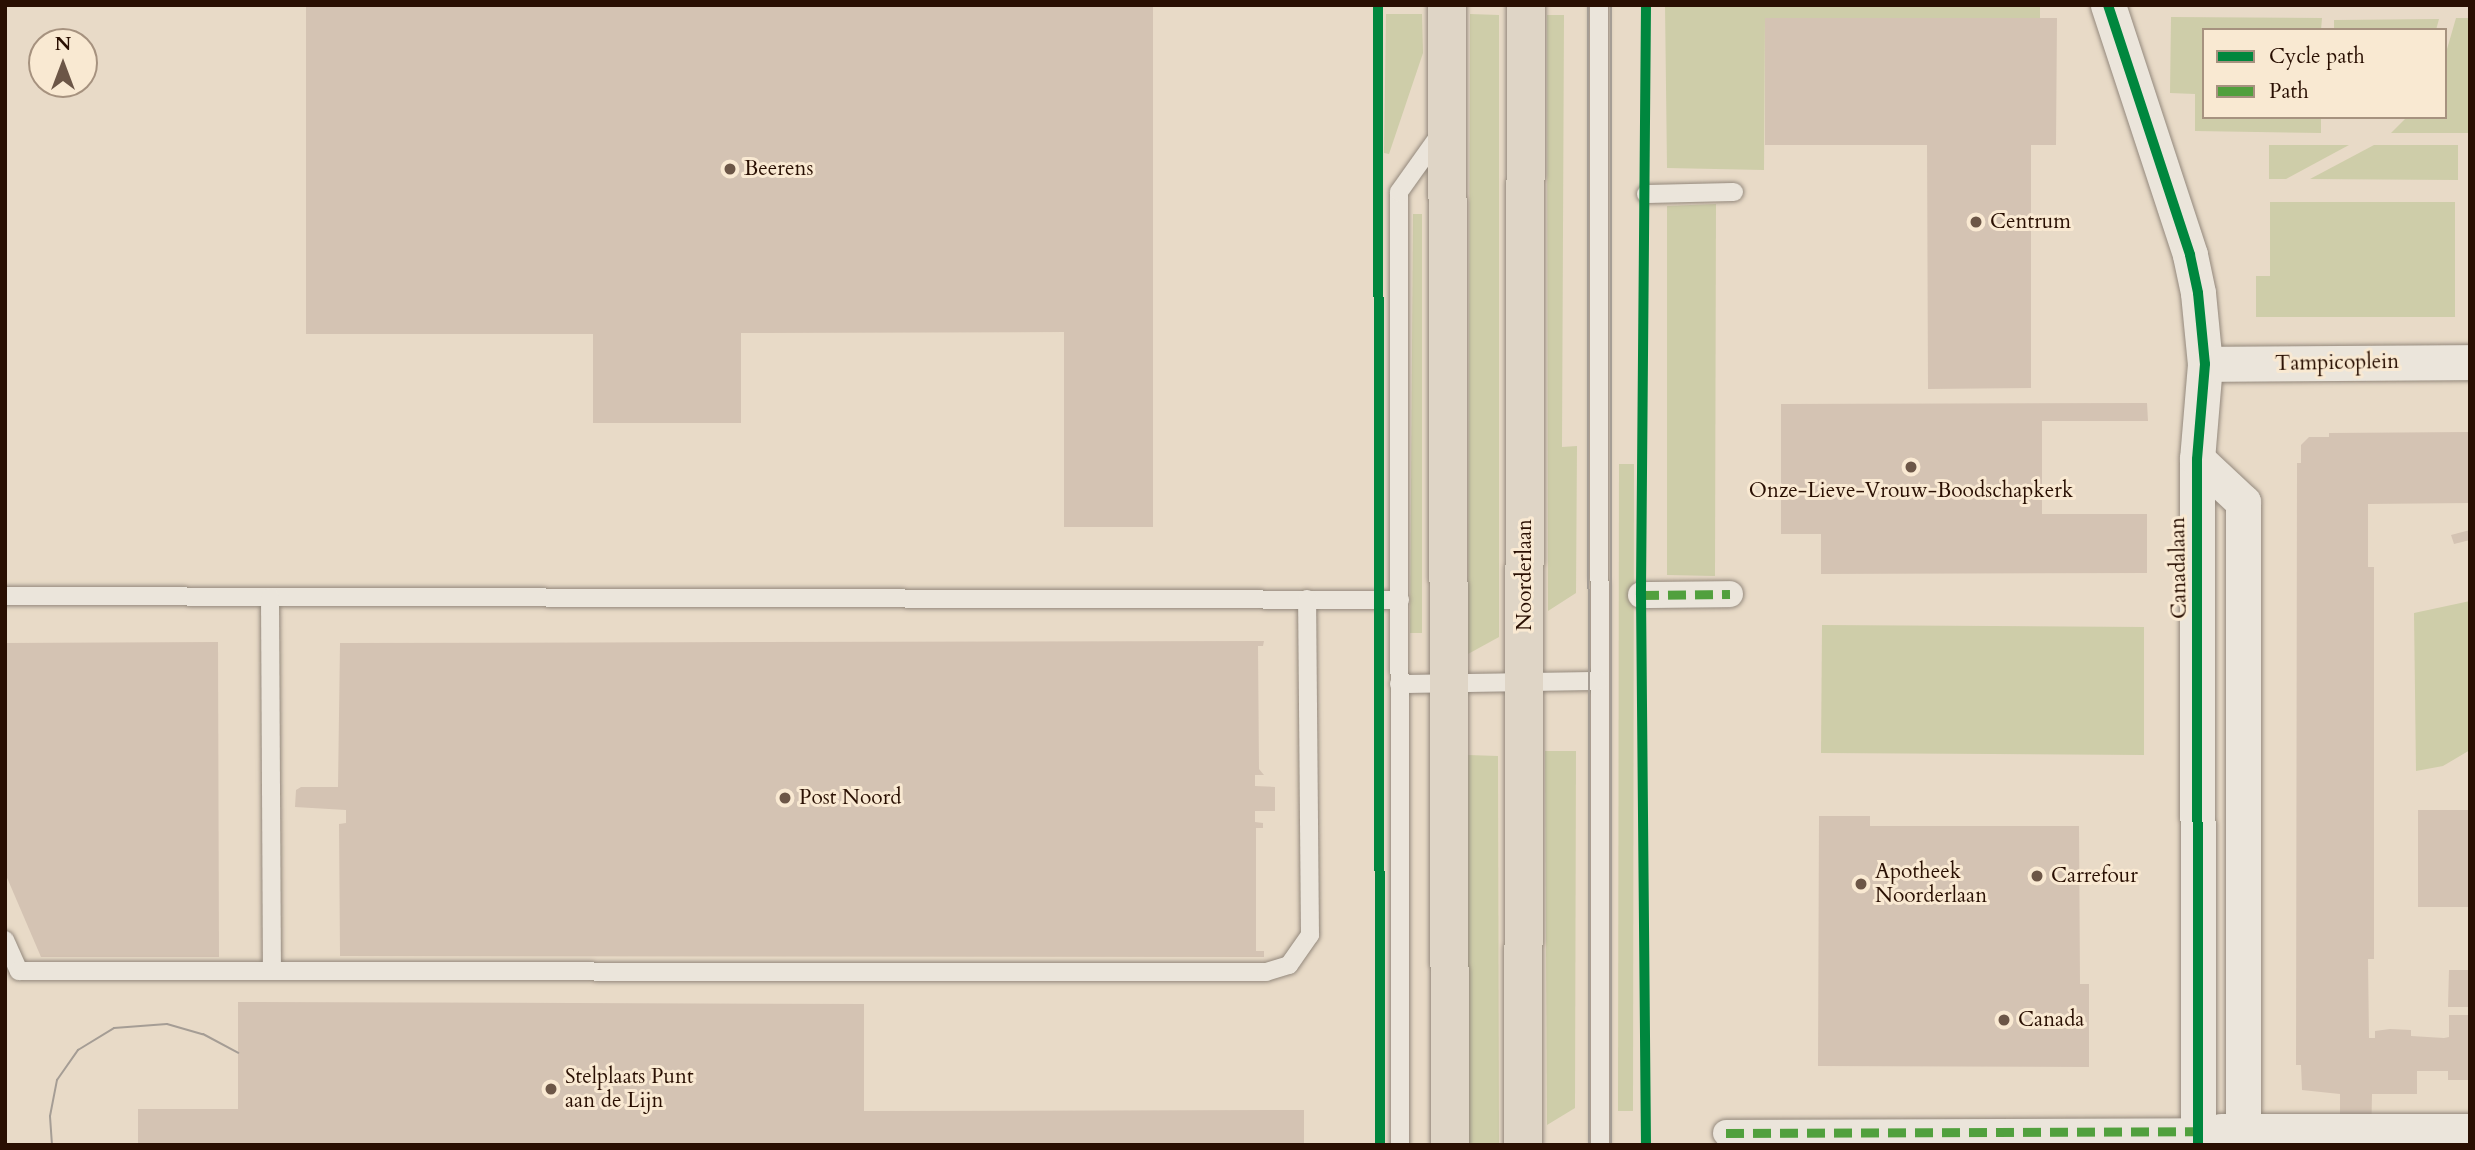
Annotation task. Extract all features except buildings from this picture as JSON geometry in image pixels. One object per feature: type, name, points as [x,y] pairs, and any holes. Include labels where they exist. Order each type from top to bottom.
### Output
[{"type":"main road","points":[[1447,5],[1446,683],[1450,1145]]},
{"type":"main road","name":"Noorderlaan","points":[[1523,1145],[1526,5]]},
{"type":"street","name":"Canadalaan","points":[[2108,5],[2190,255],[2199,293],[2205,364],[2197,459],[2199,1138]]},
{"type":"street","name":"Tampicoplein","points":[[2205,364],[2470,362]]},
{"type":"street","points":[[2197,459],[2243,502],[2243,1138]]},
{"type":"street","points":[[1642,595],[1731,594]]},
{"type":"street","points":[[1726,1133],[2243,1138],[2470,1131]]},
{"type":"lane","points":[[1599,5],[1600,1145]]},
{"type":"lane","points":[[1400,1145],[1399,192],[1447,125]]},
{"type":"lane","points":[[1646,194],[1734,192]]},
{"type":"lane","points":[[5,596],[1400,600]]},
{"type":"lane","points":[[270,597],[272,971]]},
{"type":"lane","points":[[5,940],[19,971],[1266,972],[1289,965],[1310,935],[1312,907],[1307,599]]},
{"type":"lane","points":[[1399,684],[1599,681]]},
{"type":"green space","points":[[1665,5],[2040,5],[2040,18],[1765,18],[1764,170],[1667,168]]},
{"type":"green space","points":[[1386,14],[1422,14],[1423,53],[1389,154],[1384,153]]},
{"type":"green space","points":[[1470,14],[1499,15],[1499,637],[1468,654]]},
{"type":"green space","points":[[1547,15],[1564,15],[1562,447],[1577,446],[1576,593],[1548,611]]},
{"type":"green space","points":[[2171,17],[2322,18],[2321,28],[2202,28],[2202,119],[2321,119],[2321,133],[2195,131],[2195,94],[2170,93]]},
{"type":"green space","points":[[2456,18],[2470,18],[2470,133],[2391,133],[2405,119],[2447,119],[2447,49]]},
{"type":"green space","points":[[2439,19],[2437,28],[2334,28],[2334,20]]},
{"type":"green space","points":[[2269,145],[2349,145],[2286,179],[2269,179]]},
{"type":"green space","points":[[2374,145],[2458,145],[2458,180],[2310,179]]},
{"type":"green space","points":[[2270,202],[2455,202],[2455,317],[2256,317],[2256,276],[2270,276]]},
{"type":"green space","points":[[1716,204],[1715,576],[1667,575],[1667,206]]},
{"type":"green space","points":[[1413,214],[1422,214],[1422,633],[1410,633]]},
{"type":"green space","points":[[1619,464],[1634,464],[1633,1111],[1618,1111]]},
{"type":"green space","points":[[2470,601],[2470,750],[2443,766],[2416,771],[2414,613]]},
{"type":"green space","points":[[1822,625],[2144,627],[2144,755],[1821,753]]},
{"type":"green space","points":[[1545,751],[1576,751],[1575,1108],[1547,1125]]},
{"type":"green space","points":[[1468,755],[1498,756],[1499,1145],[1470,1145],[1467,1140]]},
{"type":"tram line","points":[[1588,5],[1589,1145]]},
{"type":"tram line","points":[[1611,5],[1611,1145]]},
{"type":"tram line","points":[[52,1145],[50,1116],[57,1080],[78,1050],[114,1028],[167,1024],[203,1034],[238,1053]]},
{"type":"marked path","points":[[1641,595],[1730,594]]},
{"type":"marked path","points":[[1726,1133],[2198,1131]]},
{"type":"cycle path","points":[[1378,5],[1380,1145]]},
{"type":"cycle path","points":[[1646,5],[1641,595],[1646,1145]]},
{"type":"cycle path","points":[[2108,5],[2190,255],[2198,293],[2205,364],[2197,459],[2198,1145]]},
{"type":"place","name":"Beerens","points":[[730,169]]},
{"type":"place","name":"Centrum","points":[[1976,222]]},
{"type":"place","name":"Onze-Lieve-Vrouw-Boodschapkerk","points":[[1911,467]]},
{"type":"place","name":"Post Noord","points":[[785,798]]},
{"type":"place","name":"Carrefour","points":[[2037,876]]},
{"type":"place","name":"Apotheek Noorderlaan","points":[[1861,884]]},
{"type":"place","name":"Canada","points":[[2004,1020]]},
{"type":"place","name":"Stelplaats Punt aan de Lijn","points":[[551,1089]]}]
